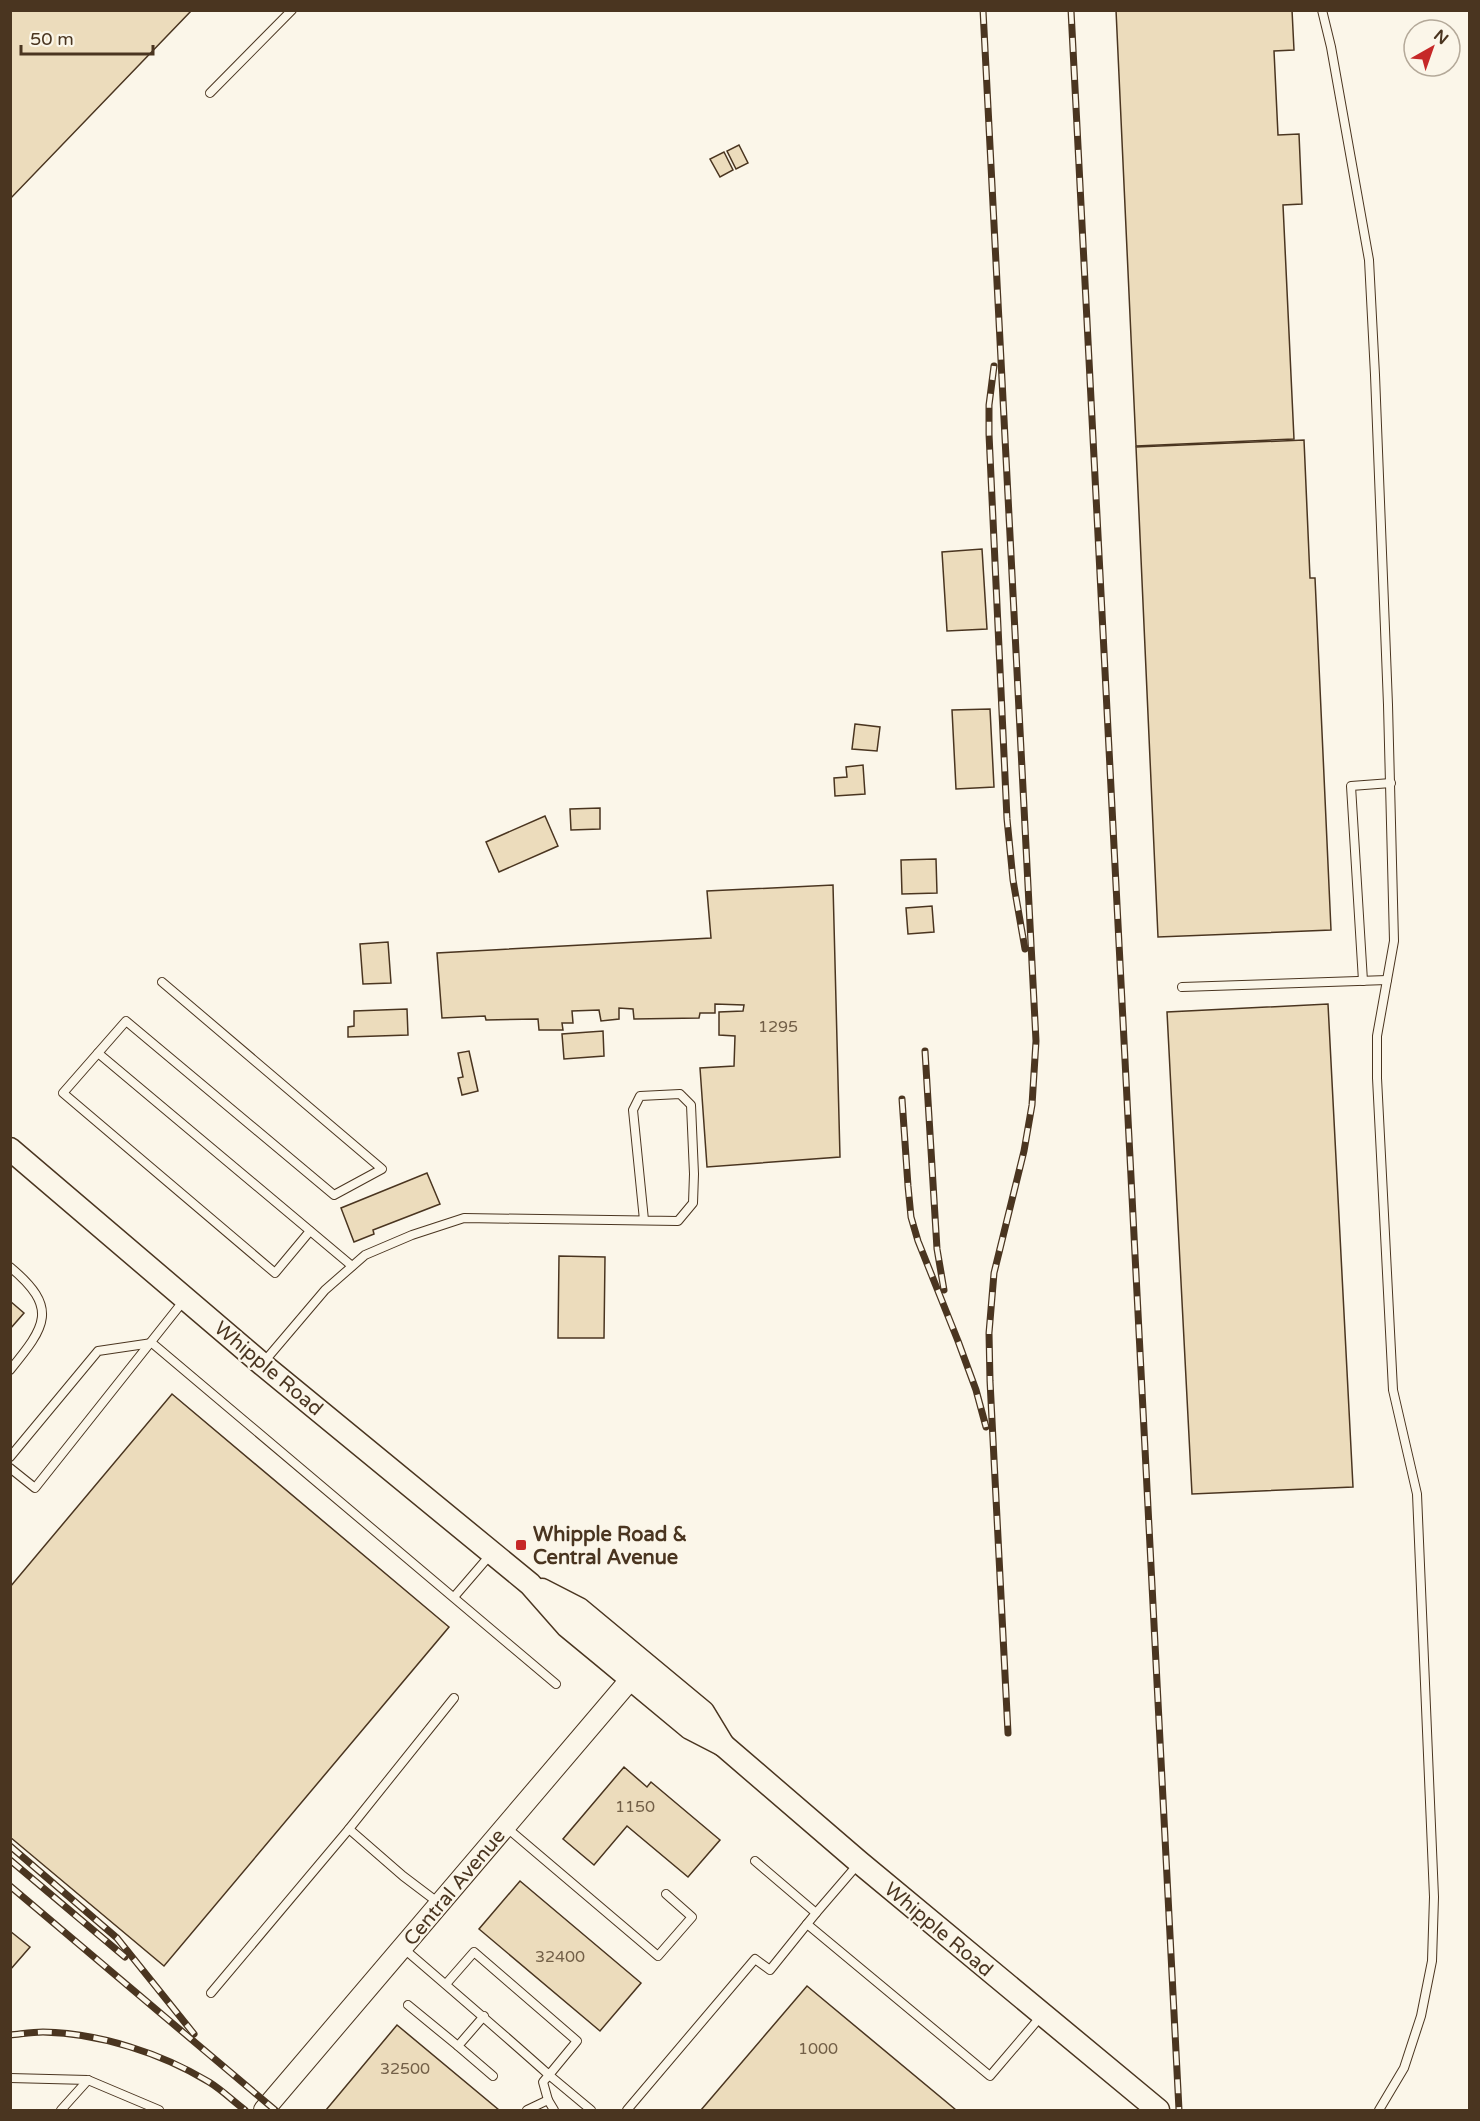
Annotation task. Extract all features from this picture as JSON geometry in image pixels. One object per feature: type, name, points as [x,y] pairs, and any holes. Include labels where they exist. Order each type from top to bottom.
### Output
[{"type":"main road","name":"Whipple Road","points":[[10,1149],[262,1364],[530,1584],[579,1609],[638,1671],[703,1712],[723,1745],[859,1862],[1158,2110]]},
{"type":"street","name":"Central Avenue","points":[[264,2110],[638,1671]]},
{"type":"lane","points":[[210,93],[292,10]]},
{"type":"lane","points":[[1322,10],[1331,47],[1369,260],[1376,375],[1394,941],[1377,1036],[1377,1078],[1393,1390],[1417,1494],[1434,1931],[1432,1961],[1421,2016],[1404,2068],[1379,2110]]},
{"type":"lane","points":[[1364,981],[1350,786],[1390,783]]},
{"type":"lane","points":[[1182,987],[1387,980]]},
{"type":"lane","points":[[162,982],[382,1169],[334,1195],[126,1021],[63,1093],[275,1273],[310,1231]]},
{"type":"lane","points":[[98,1053],[352,1266]]},
{"type":"lane","points":[[262,1364],[325,1290],[364,1255],[412,1235],[464,1218],[678,1221],[693,1203],[694,1174],[691,1105],[680,1094],[640,1096],[633,1110],[644,1220]]},
{"type":"lane","points":[[10,1267],[30,1283],[41,1302],[42,1322],[32,1344],[10,1370]]},
{"type":"lane","points":[[10,1468],[35,1488],[186,1298]]},
{"type":"lane","points":[[10,1457],[98,1351],[152,1343],[556,1684]]},
{"type":"lane","points":[[454,1597],[493,1552]]},
{"type":"lane","points":[[211,1993],[349,1829],[454,1698]]},
{"type":"lane","points":[[506,1827],[658,1956],[692,1917],[666,1894]]},
{"type":"lane","points":[[349,1829],[403,1876],[440,1904]]},
{"type":"lane","points":[[756,1861],[816,1913]]},
{"type":"lane","points":[[627,2110],[755,1959],[770,1970],[859,1862]]},
{"type":"lane","points":[[807,1924],[990,2076],[1042,2015]]},
{"type":"lane","points":[[403,1948],[591,2110]]},
{"type":"lane","points":[[446,1984],[474,1953],[577,2041],[543,2082],[548,2100],[554,2110]]},
{"type":"lane","points":[[408,2005],[493,2076]]},
{"type":"lane","points":[[458,2046],[484,2016]]},
{"type":"lane","points":[[10,2078],[88,2080],[159,2110]]},
{"type":"lane","points":[[61,2110],[88,2080]]},
{"type":"lane","points":[[527,2110],[548,2100]]},
{"type":"building","points":[[10,10],[192,10],[10,199]]},
{"type":"building","points":[[1116,10],[1292,10],[1294,50],[1274,51],[1278,135],[1299,134],[1302,204],[1283,205],[1294,439],[1136,446]]},
{"type":"building","points":[[739,145],[748,163],[736,169],[727,151]]},
{"type":"building","points":[[724,152],[733,170],[720,177],[710,159]]},
{"type":"building","points":[[1304,440],[1310,578],[1315,578],[1331,930],[1158,937],[1136,447]]},
{"type":"building","points":[[982,549],[987,629],[947,631],[942,552]]},
{"type":"building","points":[[990,709],[994,787],[956,789],[952,710]]},
{"type":"building","points":[[855,724],[880,727],[877,751],[852,749]]},
{"type":"building","points":[[863,765],[865,794],[835,796],[834,778],[847,777],[846,767]]},
{"type":"building","points":[[600,808],[600,829],[571,830],[570,809]]},
{"type":"building","points":[[545,816],[558,846],[499,872],[486,842]]},
{"type":"building","points":[[936,859],[937,893],[902,894],[901,860]]},
{"type":"building","points":[[833,885],[840,1157],[707,1167],[700,1068],[734,1066],[735,1036],[719,1035],[719,1012],[743,1011],[744,1005],[715,1004],[715,1013],[700,1013],[699,1018],[634,1019],[633,1009],[619,1008],[619,1019],[601,1021],[599,1010],[572,1011],[573,1023],[562,1023],[563,1030],[539,1030],[538,1019],[486,1020],[485,1016],[442,1018],[437,953],[711,938],[707,891]]},
{"type":"building","points":[[932,906],[934,932],[908,934],[906,908]]},
{"type":"building","points":[[388,942],[391,983],[363,984],[360,944]]},
{"type":"building","points":[[1328,1004],[1353,1487],[1192,1494],[1167,1012]]},
{"type":"building","points":[[407,1009],[408,1035],[348,1037],[348,1027],[354,1026],[354,1011]]},
{"type":"building","points":[[603,1031],[604,1056],[564,1059],[562,1034]]},
{"type":"building","points":[[469,1051],[478,1091],[462,1095],[458,1078],[463,1077],[458,1053]]},
{"type":"building","points":[[427,1173],[440,1204],[373,1230],[374,1234],[354,1242],[341,1208]]},
{"type":"building","points":[[559,1256],[605,1257],[604,1338],[558,1338]]},
{"type":"building","points":[[10,1301],[24,1313],[10,1329]]},
{"type":"building","points":[[172,1394],[449,1627],[164,1966],[10,1837],[10,1587]]},
{"type":"building","points":[[624,1767],[647,1787],[651,1782],[720,1840],[688,1877],[627,1826],[594,1865],[563,1839]]},
{"type":"building","points":[[520,1881],[641,1983],[600,2031],[479,1929]]},
{"type":"building","points":[[10,1931],[30,1947],[10,1970]]},
{"type":"building","points":[[807,1986],[956,2110],[701,2110]]},
{"type":"building","points":[[397,2025],[499,2110],[326,2110]]},
{"type":"railway","points":[[983,10],[1036,1041],[1032,1105],[1024,1151],[994,1273],[989,1333],[1008,1733]]},
{"type":"railway","points":[[1071,10],[1179,2110]]},
{"type":"railway","points":[[994,366],[989,405],[989,434],[1007,819],[1013,880],[1025,949]]},
{"type":"railway","points":[[925,1051],[937,1249],[944,1290]]},
{"type":"railway","points":[[902,1099],[911,1217],[918,1241],[976,1390],[986,1427]]},
{"type":"railway","points":[[10,1846],[117,1938],[194,2034]]},
{"type":"railway","points":[[10,1860],[125,1957]]},
{"type":"railway","points":[[10,1886],[275,2110]]},
{"type":"railway","points":[[10,2035],[39,2032],[64,2033],[129,2047],[171,2062],[214,2085],[245,2110]]},
{"type":"place","name":"Whipple Road & Central Avenue","points":[[521,1545]]}]
